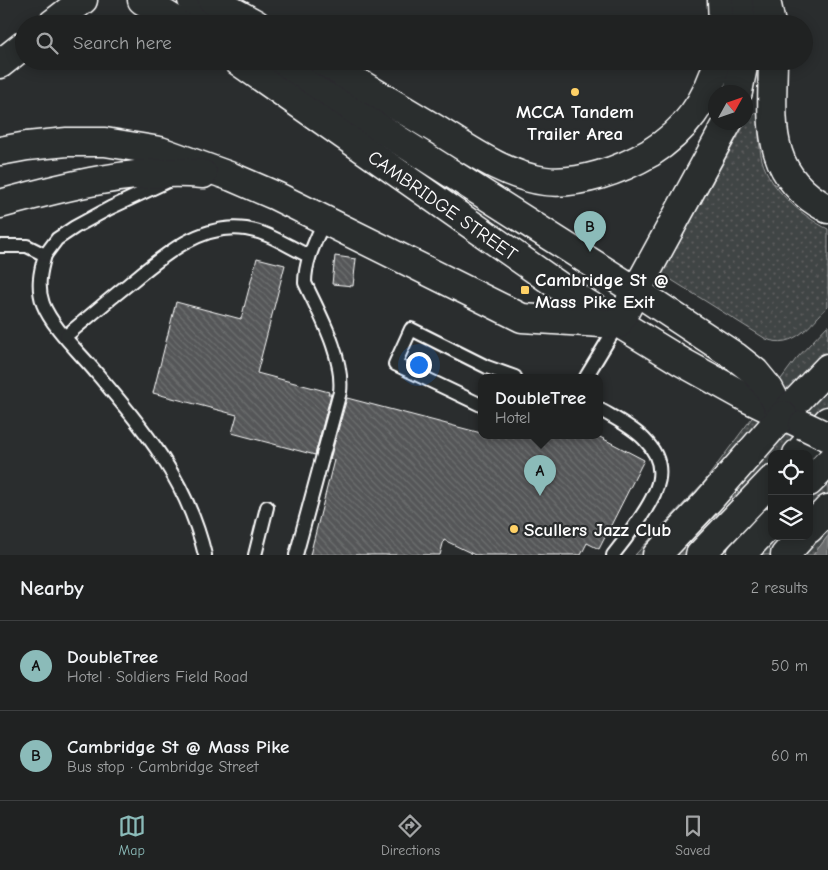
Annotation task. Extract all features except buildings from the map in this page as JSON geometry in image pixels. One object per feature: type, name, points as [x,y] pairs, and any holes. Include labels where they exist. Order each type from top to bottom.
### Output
[{"type":"main road","points":[[64,15],[83,0]]},
{"type":"main road","points":[[142,0],[166,15]]},
{"type":"main road","points":[[722,0],[723,15]]},
{"type":"main road","points":[[746,0],[747,15]]},
{"type":"main road","points":[[766,0],[769,15]]},
{"type":"main road","points":[[212,8],[231,15]]},
{"type":"main road","points":[[0,64],[15,52]]},
{"type":"main road","name":"CAMBRIDGE STREET","points":[[251,70],[566,291],[618,324],[682,362],[805,420]]},
{"type":"main road","name":"CAMBRIDGE STREET","points":[[296,70],[410,148],[636,291],[736,358],[755,372],[774,397],[828,437]]},
{"type":"main road","points":[[337,70],[491,162],[523,176],[551,182],[570,180],[607,171],[638,159],[662,144],[678,132],[695,112],[708,90],[715,70]]},
{"type":"main road","points":[[739,85],[742,70]]},
{"type":"main road","points":[[773,70],[771,116],[778,156],[797,185],[811,198],[828,209]]},
{"type":"main road","points":[[0,151],[66,142],[105,142],[160,151],[232,177],[325,219],[522,318],[618,324],[724,130]]},
{"type":"main road","points":[[0,204],[107,180],[150,174],[185,173],[232,177]]},
{"type":"main road","points":[[798,450],[805,420],[828,368]]},
{"type":"main road","points":[[657,555],[713,496],[805,420]]},
{"type":"main road","points":[[813,478],[828,463]]},
{"type":"main road","points":[[700,555],[768,484]]},
{"type":"main road","points":[[813,525],[828,509]]},
{"type":"main road","points":[[741,555],[768,526]]},
{"type":"main road","points":[[785,555],[798,540]]},
{"type":"lane","points":[[185,173],[110,208],[57,239],[45,255],[39,278],[40,292],[48,313],[131,413],[165,460],[188,503],[205,555]]},
{"type":"lane","points":[[296,555],[342,379],[336,356],[306,283],[305,273],[309,256],[325,219]]},
{"type":"lane","points":[[66,336],[163,257],[187,241],[206,234],[224,229],[246,229],[271,238],[309,256]]},
{"type":"lane","points":[[0,246],[27,246],[45,255]]},
{"type":"lane","points":[[588,374],[618,324]]},
{"type":"lane","points":[[478,404],[395,364],[411,329],[487,367],[507,374]]},
{"type":"lane","points":[[603,411],[634,430],[645,440],[658,463],[659,475],[657,490],[650,503],[613,555]]},
{"type":"lane","points":[[255,555],[267,507]]},
{"type":"shaded area","points":[[757,113],[762,160],[772,181],[779,191],[798,209],[828,229],[828,306],[801,333],[785,341],[766,339],[662,274],[741,130],[753,130],[753,114]]},
{"type":"shaded area","points":[[828,325],[828,536],[813,555],[635,555],[704,482],[796,359]]},
{"type":"shaded area","points":[[828,536],[828,555],[813,555]]},
{"type":"place","name":"MCCA Tandem Trailer Area","points":[[575,92]]},
{"type":"place","name":"Cambridge St @ Mass Pike","points":[[590,252]]},
{"type":"place","name":"Cambridge St @ Mass Pike Exit","points":[[525,290]]},
{"type":"place","name":"DoubleTree","points":[[540,496]]},
{"type":"place","name":"Scullers Jazz Club","points":[[514,529]]}]
